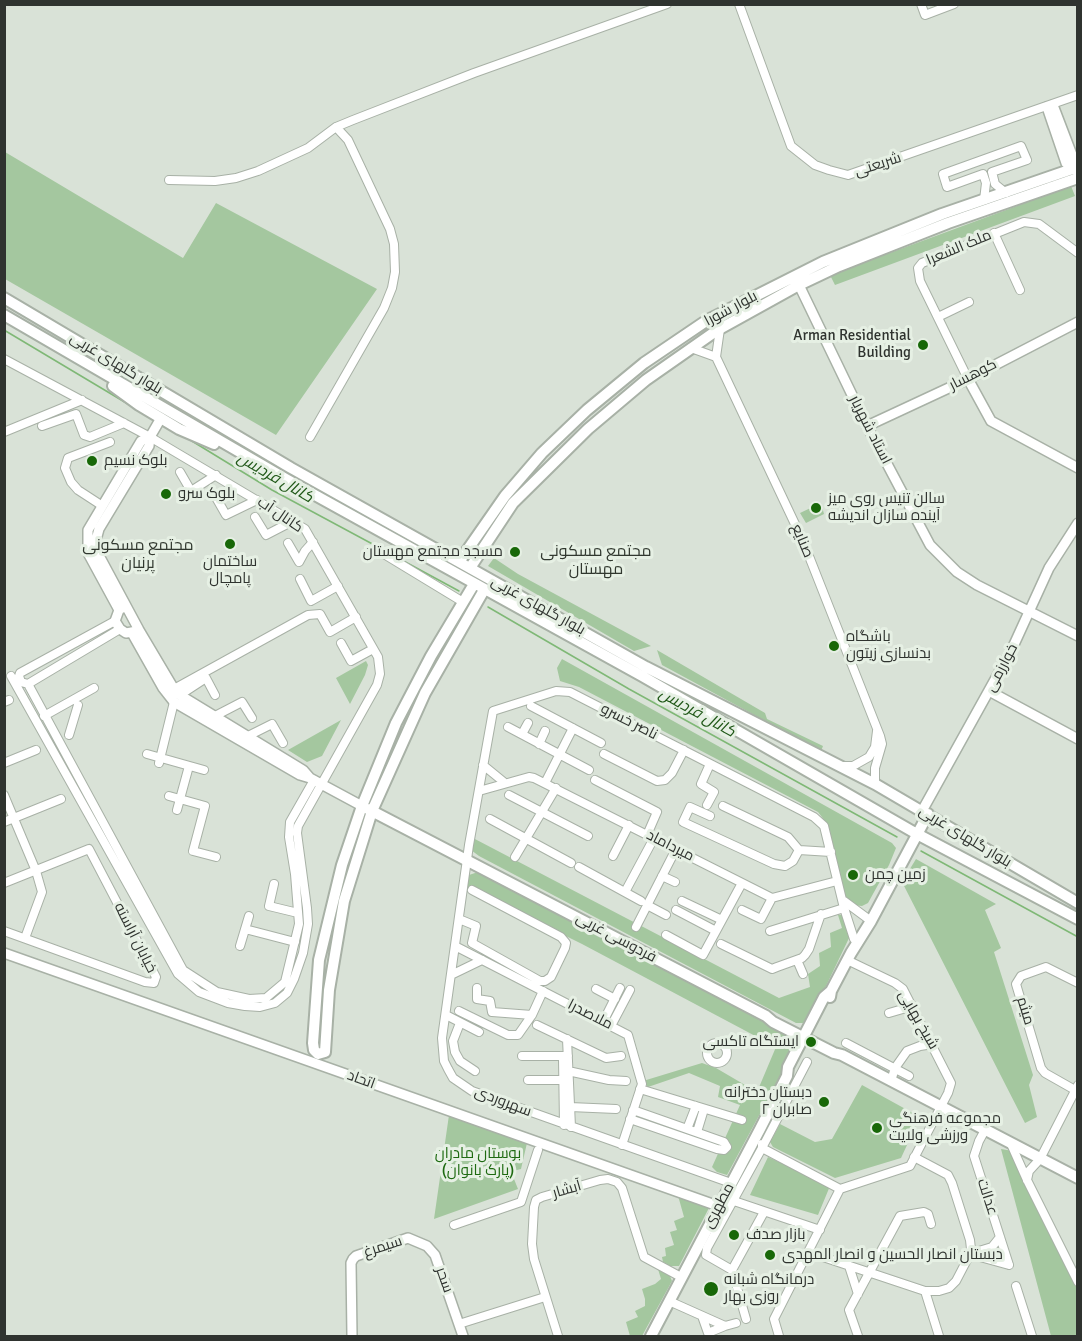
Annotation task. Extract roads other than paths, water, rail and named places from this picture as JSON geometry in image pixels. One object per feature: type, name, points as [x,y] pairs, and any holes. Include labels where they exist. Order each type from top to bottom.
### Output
[{"type":"main road","name":"بلوار شورا","points":[[470,568],[513,503],[615,405],[720,329],[799,285],[839,266],[948,223],[1065,183],[1076,172]]},
{"type":"main road","name":"بلوار شورا","points":[[459,562],[505,496],[542,453],[587,410],[644,363],[706,321],[823,262],[942,214],[1076,172]]},
{"type":"main road","points":[[1065,183],[1077,186]]},
{"type":"main road","name":"بلوار گلهای غربی","points":[[4,298],[291,468],[470,568],[567,629],[914,832],[1077,919]]},
{"type":"main road","name":"بلوار گلهای غربی","points":[[4,315],[249,458],[484,590],[646,667],[875,784],[1077,903]]},
{"type":"main road","points":[[83,362],[139,405],[161,418],[188,433],[249,458]]},
{"type":"main road","points":[[368,525],[366,519],[369,515],[375,514]]},
{"type":"main road","points":[[468,605],[474,584]]},
{"type":"main road","points":[[367,809],[342,865],[320,960],[313,1043],[314,1050],[318,1054],[324,1052],[326,1044],[329,990],[344,901],[367,809],[396,723],[431,656],[468,605],[484,590]]},
{"type":"main road","name":"فردوسی غربی","points":[[367,809],[1077,1178]]},
{"type":"main road","name":"مطهری","points":[[651,1336],[787,1076],[793,1070],[807,1037],[830,1000],[831,991],[856,941],[908,849],[914,832],[925,813]]},
{"type":"main road","points":[[868,920],[914,832]]},
{"type":"main road","points":[[908,849],[918,842],[930,841]]},
{"type":"street","points":[[169,180],[215,181],[258,171],[308,148],[336,127],[474,73],[667,4]]},
{"type":"street","name":"شریعتی","points":[[740,4],[791,146],[815,165],[829,170],[848,175],[1077,95]]},
{"type":"street","points":[[921,4],[925,15],[954,4]]},
{"type":"street","points":[[1050,106],[1074,160],[1076,172]]},
{"type":"street","points":[[310,437],[384,308],[392,288],[395,272],[394,244],[390,229],[348,140],[336,127]]},
{"type":"street","points":[[1021,146],[1026,160],[988,173],[947,187],[943,174],[1021,146]]},
{"type":"street","points":[[988,173],[995,184],[1006,193]]},
{"type":"street","points":[[984,200],[988,173]]},
{"type":"street","name":"ملک الشعرا","points":[[968,379],[918,275],[918,268],[922,263],[1024,222],[1039,224],[1077,253]]},
{"type":"street","points":[[994,233],[1020,290]]},
{"type":"street","name":"استاد شهریار","points":[[799,285],[920,530],[942,560],[977,585],[1077,636]]},
{"type":"street","points":[[938,317],[969,302]]},
{"type":"street","name":"کوهسار","points":[[867,426],[968,379],[1077,321]]},
{"type":"street","points":[[691,348],[716,357],[720,329]]},
{"type":"street","name":"صنایع","points":[[716,357],[802,541],[878,730]]},
{"type":"street","name":"کانال آب","points":[[4,359],[150,437],[305,529],[378,657],[380,674],[377,685],[315,781]]},
{"type":"street","points":[[968,379],[991,421],[1077,468]]},
{"type":"street","points":[[4,432],[81,400]]},
{"type":"street","points":[[42,426],[76,414],[84,435],[90,437],[124,423]]},
{"type":"street","points":[[23,685],[117,625],[122,608],[96,550],[96,540],[99,529],[149,446],[150,437],[161,418]]},
{"type":"street","points":[[150,437],[141,441],[88,530],[87,545],[91,560],[136,632],[163,688],[248,736],[303,770],[315,781]]},
{"type":"street","points":[[101,505],[78,490],[71,482],[65,468],[68,458],[110,442]]},
{"type":"street","points":[[180,472],[191,491],[216,475]]},
{"type":"street","points":[[214,494],[226,515],[257,500]]},
{"type":"street","points":[[255,517],[266,535],[293,521]]},
{"type":"street","name":"خوارزمی","points":[[925,813],[1029,612],[1049,568],[1077,523]]},
{"type":"street","points":[[288,543],[299,562],[304,551],[313,542]]},
{"type":"street","points":[[379,551],[468,605]]},
{"type":"street","points":[[300,579],[311,601],[338,586]]},
{"type":"street","points":[[160,760],[176,695],[308,615],[320,614],[330,632],[356,617]]},
{"type":"street","points":[[117,625],[126,633],[136,632]]},
{"type":"street","points":[[117,625],[20,673],[20,679],[178,974],[199,992],[228,1003],[260,1007],[275,1003],[287,993],[303,953],[308,924],[297,833],[315,781]]},
{"type":"street","points":[[341,643],[351,661],[373,649]]},
{"type":"street","points":[[11,676],[23,685],[44,716],[183,970],[218,992],[249,999],[266,998],[285,982],[299,924],[289,829],[292,815],[315,781]]},
{"type":"street","points":[[176,695],[206,678],[215,695]]},
{"type":"street","points":[[44,716],[94,688]]},
{"type":"street","name":"ناصر خسرو","points":[[467,860],[493,711],[563,690],[814,817],[824,826],[837,881],[856,941]]},
{"type":"street","points":[[989,691],[1077,739]]},
{"type":"street","points":[[176,695],[274,761],[367,809]]},
{"type":"street","points":[[215,716],[242,702],[252,718]]},
{"type":"street","points":[[69,703],[89,708]]},
{"type":"street","points":[[69,735],[78,705]]},
{"type":"street","points":[[531,706],[601,743]]},
{"type":"street","points":[[522,734],[528,723]]},
{"type":"street","points":[[248,736],[272,724],[282,743]]},
{"type":"street","points":[[508,727],[589,770]]},
{"type":"street","points":[[545,783],[573,728]]},
{"type":"street","points":[[838,766],[853,766],[869,757],[875,747],[878,730]]},
{"type":"street","points":[[875,784],[874,768],[882,744],[878,730]]},
{"type":"street","points":[[539,744],[545,731]]},
{"type":"street","points":[[4,763],[36,750]]},
{"type":"street","points":[[604,754],[657,782],[665,780],[672,773],[684,750]]},
{"type":"street","points":[[147,754],[160,760],[204,770]]},
{"type":"street","points":[[707,805],[714,792],[701,784],[710,764]]},
{"type":"street","points":[[483,765],[505,783]]},
{"type":"street","points":[[177,810],[189,766]]},
{"type":"street","name":"میرداماد","points":[[479,791],[529,777],[556,788],[772,898]]},
{"type":"street","points":[[595,780],[657,812],[650,836],[625,892]]},
{"type":"street","points":[[515,857],[556,788]]},
{"type":"street","points":[[4,795],[36,871],[42,892],[25,938]]},
{"type":"street","points":[[509,795],[588,836]]},
{"type":"street","points":[[169,796],[205,806],[193,851],[216,857]]},
{"type":"street","points":[[4,822],[61,799]]},
{"type":"street","points":[[723,806],[788,837],[799,850],[831,852]]},
{"type":"street","points":[[710,816],[690,807],[683,822],[774,864],[785,866],[793,861],[799,850]]},
{"type":"street","points":[[490,819],[666,915]]},
{"type":"street","points":[[613,856],[629,825]]},
{"type":"street","name":"خیابان آراسته","points":[[4,931],[145,982],[154,983],[156,977],[89,849],[36,871]]},
{"type":"street","points":[[636,927],[644,903],[676,849]]},
{"type":"street","name":"سهروردی","points":[[467,860],[442,1048],[444,1061],[453,1078],[472,1091],[731,1183]]},
{"type":"street","points":[[4,883],[36,871]]},
{"type":"street","points":[[662,876],[675,882]]},
{"type":"street","points":[[742,910],[760,919],[772,898],[837,881]]},
{"type":"street","points":[[666,935],[703,955],[742,883]]},
{"type":"street","points":[[274,884],[269,906],[298,913]]},
{"type":"street","points":[[459,920],[476,926],[472,943],[540,981],[545,981],[550,977],[565,948],[566,943],[561,937],[472,890]]},
{"type":"street","points":[[682,901],[722,920]]},
{"type":"street","points":[[770,931],[844,904],[868,920]]},
{"type":"street","points":[[676,910],[716,931]]},
{"type":"street","points":[[721,944],[772,969],[802,958],[809,949],[821,914]]},
{"type":"street","points":[[240,946],[249,916]]},
{"type":"street","points":[[245,929],[295,942]]},
{"type":"street","name":"ملاصدرا","points":[[455,946],[628,1035],[642,1084],[622,1145]]},
{"type":"street","name":"اتحاد","points":[[4,953],[718,1206]]},
{"type":"street","name":"شیخ بهایی","points":[[849,956],[903,989],[951,1083],[914,1157]]},
{"type":"street","points":[[451,975],[482,960]]},
{"type":"street","points":[[797,960],[803,974]]},
{"type":"street","name":"میثم","points":[[1076,1088],[1041,1068],[1016,984],[1021,976],[1047,968],[1077,983]]},
{"type":"street","points":[[477,988],[477,999],[490,1000],[492,1012],[532,1015]]},
{"type":"street","points":[[607,1024],[620,988]]},
{"type":"street","points":[[596,989],[615,999]]},
{"type":"street","points":[[607,1024],[630,990]]},
{"type":"street","points":[[459,1011],[508,1035],[518,1035],[532,1015],[543,991]]},
{"type":"street","points":[[889,1013],[913,1006]]},
{"type":"street","points":[[446,1015],[479,1032]]},
{"type":"street","points":[[460,1023],[453,1041],[455,1052],[460,1060],[475,1071]]},
{"type":"street","points":[[537,1025],[606,1058],[621,1056]]},
{"type":"street","points":[[564,1038],[570,1107],[568,1126]]},
{"type":"street","points":[[846,1043],[909,1076]]},
{"type":"street","points":[[891,1081],[895,1068],[906,1051],[933,1044]]},
{"type":"street","points":[[522,1056],[565,1056]]},
{"type":"street","points":[[746,1319],[732,1270],[706,1255],[707,1248],[807,1062]]},
{"type":"street","points":[[567,1077],[568,1126]]},
{"type":"street","points":[[528,1080],[567,1077],[626,1081]]},
{"type":"street","points":[[1027,1180],[1029,1171],[1040,1159],[1076,1088]]},
{"type":"street","points":[[640,1089],[742,1120]]},
{"type":"street","points":[[570,1107],[616,1109]]},
{"type":"street","points":[[687,1129],[700,1107]]},
{"type":"street","points":[[696,1132],[700,1107]]},
{"type":"street","points":[[630,1119],[717,1149],[724,1150],[727,1147],[724,1142],[633,1110]]},
{"type":"street","points":[[760,1129],[762,1148]]},
{"type":"street","name":"عدالت","points":[[969,1254],[1009,1265],[974,1156],[985,1130]]},
{"type":"street","points":[[1011,1144],[1077,1282]]},
{"type":"street","points":[[762,1148],[840,1188],[910,1166],[914,1157],[948,1175],[970,1240],[969,1254],[956,1281],[949,1288],[939,1291],[926,1291],[808,1252]]},
{"type":"street","points":[[521,1202],[538,1150]]},
{"type":"street","name":"آبشار","points":[[558,1336],[534,1259],[532,1244],[534,1204],[542,1197],[600,1180],[608,1179],[617,1182],[622,1188],[644,1257],[681,1277]]},
{"type":"street","points":[[779,1336],[774,1319],[840,1188]]},
{"type":"street","points":[[734,1201],[820,1230]]},
{"type":"street","points":[[454,1225],[521,1202],[534,1204]]},
{"type":"street","points":[[732,1270],[764,1212]]},
{"type":"street","points":[[858,1336],[849,1310],[900,1216],[924,1212],[928,1214],[931,1224]]},
{"type":"street","points":[[969,1254],[992,1246],[1000,1237]]},
{"type":"street","name":"سیمرغ","points":[[352,1336],[353,1259],[408,1238],[420,1242]]},
{"type":"street","name":"سحر","points":[[420,1242],[431,1250],[438,1261],[463,1336]]},
{"type":"street","points":[[849,1266],[858,1294]]},
{"type":"street","points":[[1016,1286],[1032,1336]]},
{"type":"street","points":[[926,1291],[939,1336]]},
{"type":"street","points":[[459,1324],[545,1297]]},
{"type":"street","points":[[669,1300],[725,1326]]},
{"type":"street","points":[[702,1316],[708,1333],[736,1323]]},
{"type":"waterway","name":"کانال فردیس","points":[[4,330],[133,407]]},
{"type":"waterway","name":"کانال فردیس","points":[[187,438],[272,490],[378,547]]},
{"type":"waterway","name":"کانال فردیس","points":[[398,558],[459,591]]},
{"type":"waterway","name":"کانال فردیس","points":[[488,607],[629,689],[897,837]]},
{"type":"waterway","name":"کانال فردیس","points":[[921,851],[1078,937]]},
{"type":"place","name":"Arman Residential Building","points":[[923,345]]},
{"type":"place","name":"بلوک نسیم","points":[[92,461]]},
{"type":"place","name":"بلوک سرو","points":[[166,494]]},
{"type":"place","name":"سالن تنیس روی میز آینده سازان اندیشه","points":[[816,508]]},
{"type":"place","name":"ساختمان پامچال","points":[[230,544]]},
{"type":"place","name":"مسجد مجتمع مهستان","points":[[515,552]]},
{"type":"place","name":"باشگاه بدنسازی زیتون","points":[[834,646]]},
{"type":"place","name":"زمین چمن","points":[[853,875]]},
{"type":"place","name":"ایستگاه تاکسی","points":[[811,1042]]},
{"type":"place","name":"دبستان دخترانه صابران ۲","points":[[824,1102]]},
{"type":"place","name":"مجموعه فرهنگی ورزشی ولایت","points":[[877,1128]]},
{"type":"place","name":"بازار صدف","points":[[734,1235]]},
{"type":"place","name":"دبستان انصار الحسین و انصار المهدی","points":[[770,1255]]},
{"type":"place","name":"درمانگاه شبانه روزی بهار","points":[[711,1289]]},
{"type":"district","name":"مجتمع مسکونی پرنیان","points":[[138,555]]},
{"type":"district","name":"مجتمع مسکونی مهستان","points":[[596,561]]},
{"type":"park label","name":"بوستان مادران (پارک بانوان)","points":[[478,1162]]}]
